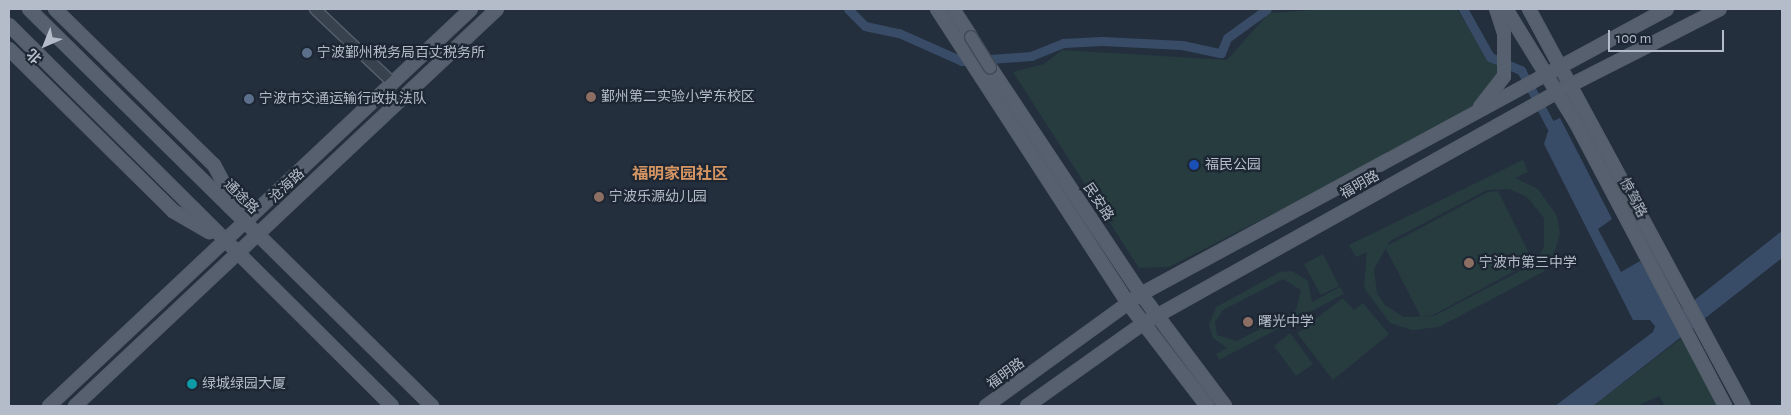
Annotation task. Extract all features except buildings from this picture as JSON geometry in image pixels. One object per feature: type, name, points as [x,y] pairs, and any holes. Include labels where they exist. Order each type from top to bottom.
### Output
[{"type":"main road","name":"通途路","points":[[29,9],[432,406]]},
{"type":"main road","points":[[55,9],[214,165],[246,223]]},
{"type":"main road","name":"沧海路","points":[[49,406],[226,242],[471,9]]},
{"type":"main road","name":"沧海路","points":[[75,406],[498,9]]},
{"type":"main road","points":[[937,9],[1128,303],[1207,406]]},
{"type":"main road","name":"民安路","points":[[953,9],[1141,294],[1225,406]]},
{"type":"main road","points":[[1477,111],[1504,70],[1504,48],[1496,9]]},
{"type":"main road","name":"惊驾路","points":[[1506,9],[1554,93],[1577,125],[1725,406]]},
{"type":"main road","name":"惊驾路","points":[[1529,9],[1688,299],[1744,406]]},
{"type":"main road","name":"福明路","points":[[986,406],[1141,294],[1543,74],[1667,9]]},
{"type":"main road","name":"福明路","points":[[1027,406],[1144,323],[1554,93],[1720,9]]},
{"type":"main road","points":[[9,25],[392,406]]},
{"type":"main road","points":[[9,49],[174,211],[226,242]]},
{"type":"main road","points":[[51,67],[82,121]]},
{"type":"street","points":[[315,9],[394,83]]},
{"type":"green space","name":"福民公园","points":[[1328,9],[1457,9],[1488,61],[1503,69],[1476,110],[1169,267],[1139,268],[1013,72],[1044,64],[1062,50],[1227,60],[1269,13]]},
{"type":"green space","points":[[1523,160],[1528,172],[1515,178],[1538,189],[1557,216],[1560,234],[1551,263],[1543,272],[1439,327],[1412,330],[1390,323],[1364,288],[1367,252],[1356,257],[1349,245]],"holes":[[[1509,189],[1527,197],[1544,218],[1544,247],[1532,265],[1434,316],[1404,317],[1385,305],[1377,293],[1374,269],[1390,241],[1487,190]]]},
{"type":"green space","points":[[1498,191],[1533,261],[1433,315],[1421,317],[1385,247],[1488,192]]},
{"type":"green space","points":[[1323,254],[1339,286],[1321,295],[1304,264]]},
{"type":"green space","points":[[1292,271],[1308,281],[1312,302],[1340,287],[1344,294],[1219,360],[1216,354],[1227,348],[1213,338],[1209,325],[1216,307],[1280,272]],"holes":[[[1283,279],[1301,290],[1296,310],[1237,341],[1217,335],[1215,322],[1223,310]]]},
{"type":"green space","points":[[1343,298],[1354,310],[1363,303],[1389,334],[1333,380],[1297,333]]},
{"type":"green space","points":[[1290,333],[1313,364],[1296,376],[1274,346]]},
{"type":"green space","points":[[1683,337],[1721,406],[1665,406],[1659,396],[1637,406],[1593,406]]},
{"type":"water","points":[[1560,118],[1612,219],[1598,229],[1621,272],[1640,261],[1673,317],[1782,231],[1782,258],[1593,406],[1555,406],[1653,332],[1655,326],[1650,320],[1633,320],[1544,144],[1551,122]]},
{"type":"waterway","points":[[848,9],[865,26],[899,33],[962,61],[1031,56],[1063,43],[1102,41],[1182,45],[1221,53],[1227,38],[1267,9]]},
{"type":"waterway","points":[[1463,9],[1490,57],[1521,70],[1555,134]]},
{"type":"place","name":"宁波鄞州税务局百丈税务所","points":[[307,53]]},
{"type":"place","name":"鄞州第二实验小学东校区","points":[[591,97]]},
{"type":"place","name":"宁波市交通运输行政执法队","points":[[249,99]]},
{"type":"place","name":"福民公园","points":[[1194,165]]},
{"type":"place","name":"宁波乐源幼儿园","points":[[599,197]]},
{"type":"place","name":"宁波市第三中学","points":[[1469,263]]},
{"type":"place","name":"曙光中学","points":[[1248,322]]},
{"type":"place","name":"绿城绿园大厦","points":[[192,384]]},
{"type":"district","name":"福明家园社区","points":[[680,174]]}]
